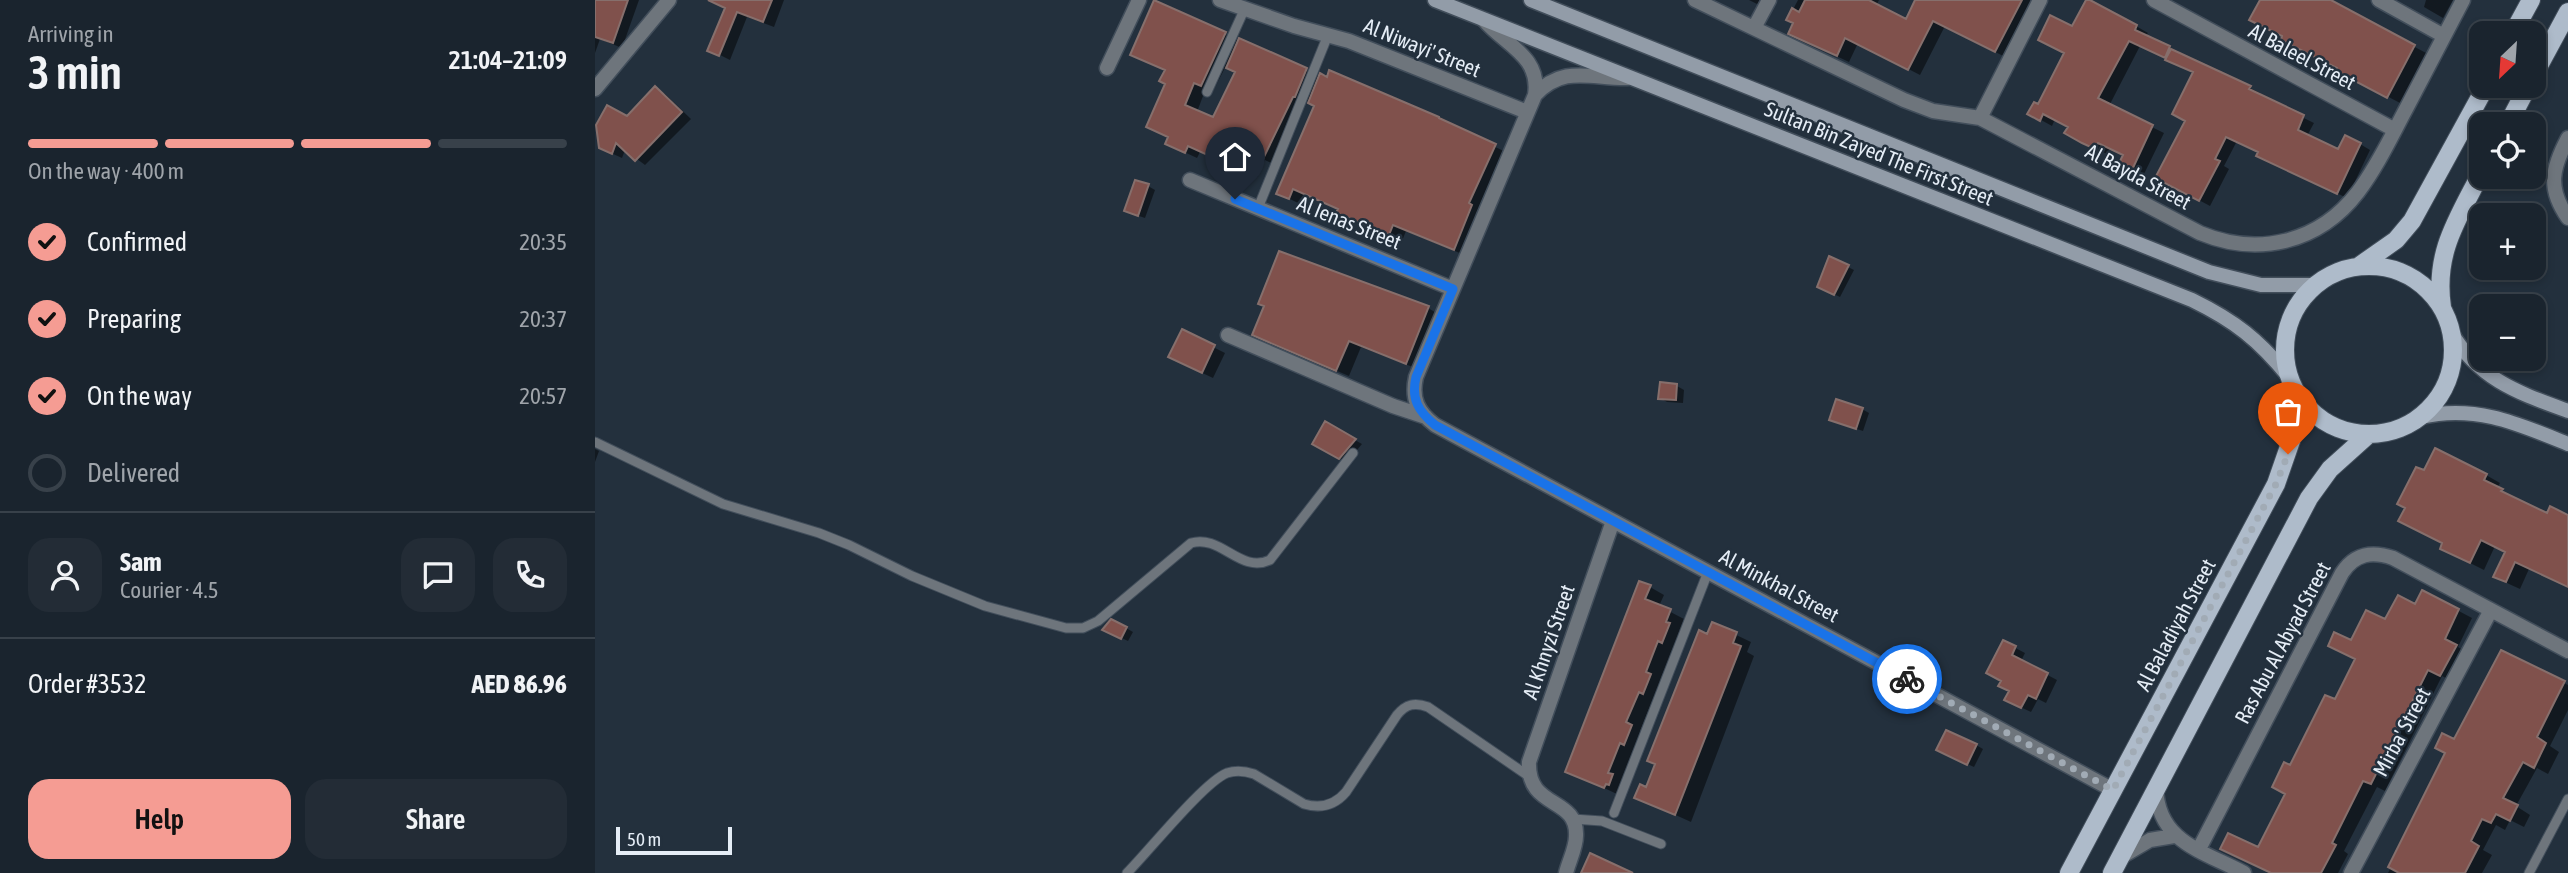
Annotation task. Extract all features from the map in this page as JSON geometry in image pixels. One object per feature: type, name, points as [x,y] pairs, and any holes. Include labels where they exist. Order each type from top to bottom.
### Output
[{"type":"main road","name":"Sultan Bin Zayed The First Street","points":[[1435,0],[2192,300],[2224,316],[2253,336],[2291,383]]},
{"type":"main road","name":"Sultan Bin Zayed The First Street","points":[[1531,0],[2209,272],[2261,285],[2314,285]]},
{"type":"main road","points":[[2520,21],[2531,0]]},
{"type":"main road","points":[[2546,53],[2568,12]]},
{"type":"main road","points":[[2480,98],[2413,221],[2396,240],[2358,266],[2335,273],[2314,285],[2302,297],[2287,327],[2285,352],[2291,383],[2313,413],[2325,422],[2354,433],[2396,430],[2421,417],[2444,411],[2481,415],[2519,424],[2568,444]]},
{"type":"main road","points":[[2473,189],[2448,236],[2443,253],[2439,280],[2442,307],[2451,332],[2468,356],[2489,376],[2506,387],[2568,411]]},
{"type":"main road","points":[[2358,266],[2391,268],[2406,274],[2420,283],[2442,307]]},
{"type":"main road","points":[[2421,417],[2442,393],[2448,379],[2452,364],[2451,332]]},
{"type":"main road","name":"Al Baladiyah Street","points":[[2069,873],[2276,484],[2291,438],[2291,383]]},
{"type":"main road","points":[[2116,865],[2309,498],[2336,463],[2369,434]]},
{"type":"street","points":[[595,89],[669,0]]},
{"type":"street","points":[[1107,68],[1139,0]]},
{"type":"street","name":"Al Niwayi' Street","points":[[1220,0],[1349,41],[1527,112]]},
{"type":"street","name":"Al Bayda Street","points":[[1695,0],[1919,106],[1980,118],[2200,233],[2246,245],[2293,240],[2335,217],[2366,181],[2463,0]]},
{"type":"street","points":[[1754,28],[1769,0]]},
{"type":"street","points":[[1980,118],[2040,0]]},
{"type":"street","name":"Al Baleel Street","points":[[2154,0],[2395,130]]},
{"type":"street","points":[[2379,0],[2444,36]]},
{"type":"street","points":[[1426,417],[1415,400],[1413,389],[1416,377],[1535,95],[1536,78],[1530,62],[1484,20]]},
{"type":"street","points":[[1535,95],[1548,83],[1564,75],[1629,78]]},
{"type":"street","points":[[2568,138],[2554,170],[2553,188],[2559,205],[2568,218]]},
{"type":"street","name":"Al Ienas Street","points":[[1190,180],[1453,289]]},
{"type":"street","name":"Al Minkhal Street","points":[[1229,335],[1393,406],[1426,417],[1435,425],[2113,790]]},
{"type":"street","name":"Al Khnyzi Street","points":[[1530,777],[1531,755],[1613,521]]},
{"type":"street","name":"Ras Abu Al Abyad Street","points":[[2199,849],[2342,573],[2354,559],[2375,554],[2393,558],[2568,652]]},
{"type":"street","name":"Mirba' Street","points":[[2351,873],[2491,610]]},
{"type":"street","points":[[1530,777],[1532,784],[1543,797],[1561,806],[1573,820],[1576,839],[1566,873]]},
{"type":"street","points":[[2156,788],[2158,809],[2174,836],[2244,873]]},
{"type":"street","points":[[2116,865],[2139,844],[2174,836]]},
{"type":"lane","points":[[1207,92],[1245,8]]},
{"type":"lane","points":[[1258,208],[1328,35]]},
{"type":"lane","points":[[595,442],[723,504],[829,537],[924,582],[985,606],[1075,629],[1098,621],[1191,543],[1213,543],[1251,564],[1270,560],[1353,453]]},
{"type":"lane","points":[[1612,819],[1708,572]]},
{"type":"lane","points":[[1127,873],[1220,777],[1236,771],[1254,774],[1312,807],[1328,805],[1346,792],[1401,710],[1413,704],[1428,707],[1530,777]]},
{"type":"lane","points":[[2529,873],[2568,799]]},
{"type":"lane","points":[[1573,820],[1612,819],[1661,844]]},
{"type":"building","points":[[595,0],[628,0],[613,43],[595,37]]},
{"type":"building","points":[[708,0],[772,0],[763,22],[737,12],[719,56],[707,51],[725,8]]},
{"type":"building","points":[[1154,0],[1226,32],[1201,86],[1194,83],[1185,105],[1213,117],[1235,72],[1226,68],[1239,38],[1307,68],[1263,159],[1253,155],[1245,172],[1188,146],[1185,153],[1165,144],[1168,137],[1146,127],[1165,84],[1159,81],[1165,70],[1130,55]]},
{"type":"building","points":[[1805,0],[1869,0],[1906,19],[1915,0],[2022,0],[1995,52],[1933,21],[1908,70],[1845,38],[1837,56],[1788,34],[1793,23],[1786,20],[1792,8],[1799,12]]},
{"type":"building","points":[[2086,0],[2137,25],[2135,30],[2170,46],[2165,58],[2129,41],[2098,98],[2153,125],[2132,170],[2119,163],[2123,155],[2098,143],[2095,149],[2082,143],[2064,133],[2068,127],[2043,114],[2040,121],[2027,114],[2034,102],[2038,104],[2064,53],[2038,40],[2050,15],[2072,26]]},
{"type":"building","points":[[2260,0],[2331,0],[2415,45],[2387,98],[2336,71],[2337,68],[2281,40],[2282,36],[2249,20]]},
{"type":"building","points":[[2171,49],[2251,86],[2249,89],[2304,115],[2298,130],[2338,149],[2345,135],[2361,143],[2337,194],[2256,156],[2258,152],[2226,137],[2215,159],[2220,161],[2199,201],[2155,178],[2185,121],[2172,114],[2193,72],[2165,60]]},
{"type":"building","points":[[1329,70],[1496,144],[1469,203],[1472,205],[1454,250],[1393,225],[1389,235],[1336,213],[1338,209],[1293,189],[1289,199],[1276,194],[1314,106],[1308,103],[1320,73],[1327,77]]},
{"type":"building","points":[[655,86],[682,112],[635,161],[616,143],[612,154],[599,148],[596,125],[607,105],[627,116]]},
{"type":"building","points":[[1135,180],[1149,184],[1138,216],[1124,211]]},
{"type":"building","points":[[1279,251],[1429,306],[1406,364],[1349,341],[1336,371],[1252,335],[1264,306],[1258,304]]},
{"type":"building","points":[[1829,256],[1849,265],[1834,295],[1817,287]]},
{"type":"building","points":[[1182,329],[1215,345],[1202,373],[1168,357]]},
{"type":"building","points":[[1660,382],[1677,384],[1676,400],[1658,399]]},
{"type":"building","points":[[1836,399],[1863,408],[1856,429],[1829,420]]},
{"type":"building","points":[[1325,421],[1356,439],[1339,459],[1312,444]]},
{"type":"building","points":[[2435,448],[2487,474],[2484,480],[2503,489],[2501,491],[2547,513],[2550,506],[2568,515],[2568,587],[2515,562],[2506,582],[2493,577],[2505,552],[2481,540],[2470,563],[2440,549],[2442,543],[2398,521],[2405,508],[2397,504],[2416,467],[2424,470]]},
{"type":"building","points":[[1639,581],[1651,585],[1645,599],[1671,609],[1666,622],[1670,623],[1662,643],[1658,641],[1646,672],[1651,674],[1643,694],[1639,692],[1626,722],[1632,725],[1624,745],[1620,743],[1608,773],[1613,774],[1609,785],[1606,784],[1604,788],[1565,772]]},
{"type":"building","points":[[2422,590],[2459,609],[2445,639],[2457,645],[2440,676],[2428,670],[2371,784],[2363,781],[2332,843],[2336,845],[2321,873],[2271,873],[2220,849],[2228,833],[2258,847],[2285,794],[2272,787],[2284,762],[2290,765],[2325,695],[2335,699],[2355,659],[2328,646],[2334,632],[2351,640],[2366,610],[2385,619],[2398,595],[2415,604]]},
{"type":"building","points":[[1111,619],[1127,627],[1121,639],[1102,630]]},
{"type":"building","points":[[1712,622],[1737,632],[1733,643],[1741,646],[1675,815],[1634,798],[1640,784],[1646,787],[1655,764],[1647,761],[1699,630],[1707,634]]},
{"type":"building","points":[[2003,640],[2016,646],[2012,655],[2048,673],[2036,699],[2028,695],[2021,708],[2004,700],[2009,691],[1998,686],[2001,681],[1986,673]]},
{"type":"building","points":[[2501,650],[2565,681],[2537,737],[2546,743],[2534,768],[2523,762],[2503,798],[2518,805],[2510,821],[2496,814],[2491,823],[2482,819],[2471,841],[2479,846],[2465,873],[2399,873],[2388,867],[2445,753],[2435,748],[2442,733],[2454,739]]},
{"type":"building","points":[[1946,730],[1977,744],[1967,765],[1936,750]]},
{"type":"building","points":[[1590,853],[1633,873],[1581,873]]},
{"type":"way so far","points":[[1907,679],[2113,790],[2276,484],[2288,454]]},
{"type":"route","points":[[1235,199],[1453,289],[1413,389],[1419,410],[1435,425],[1907,679]]}]
